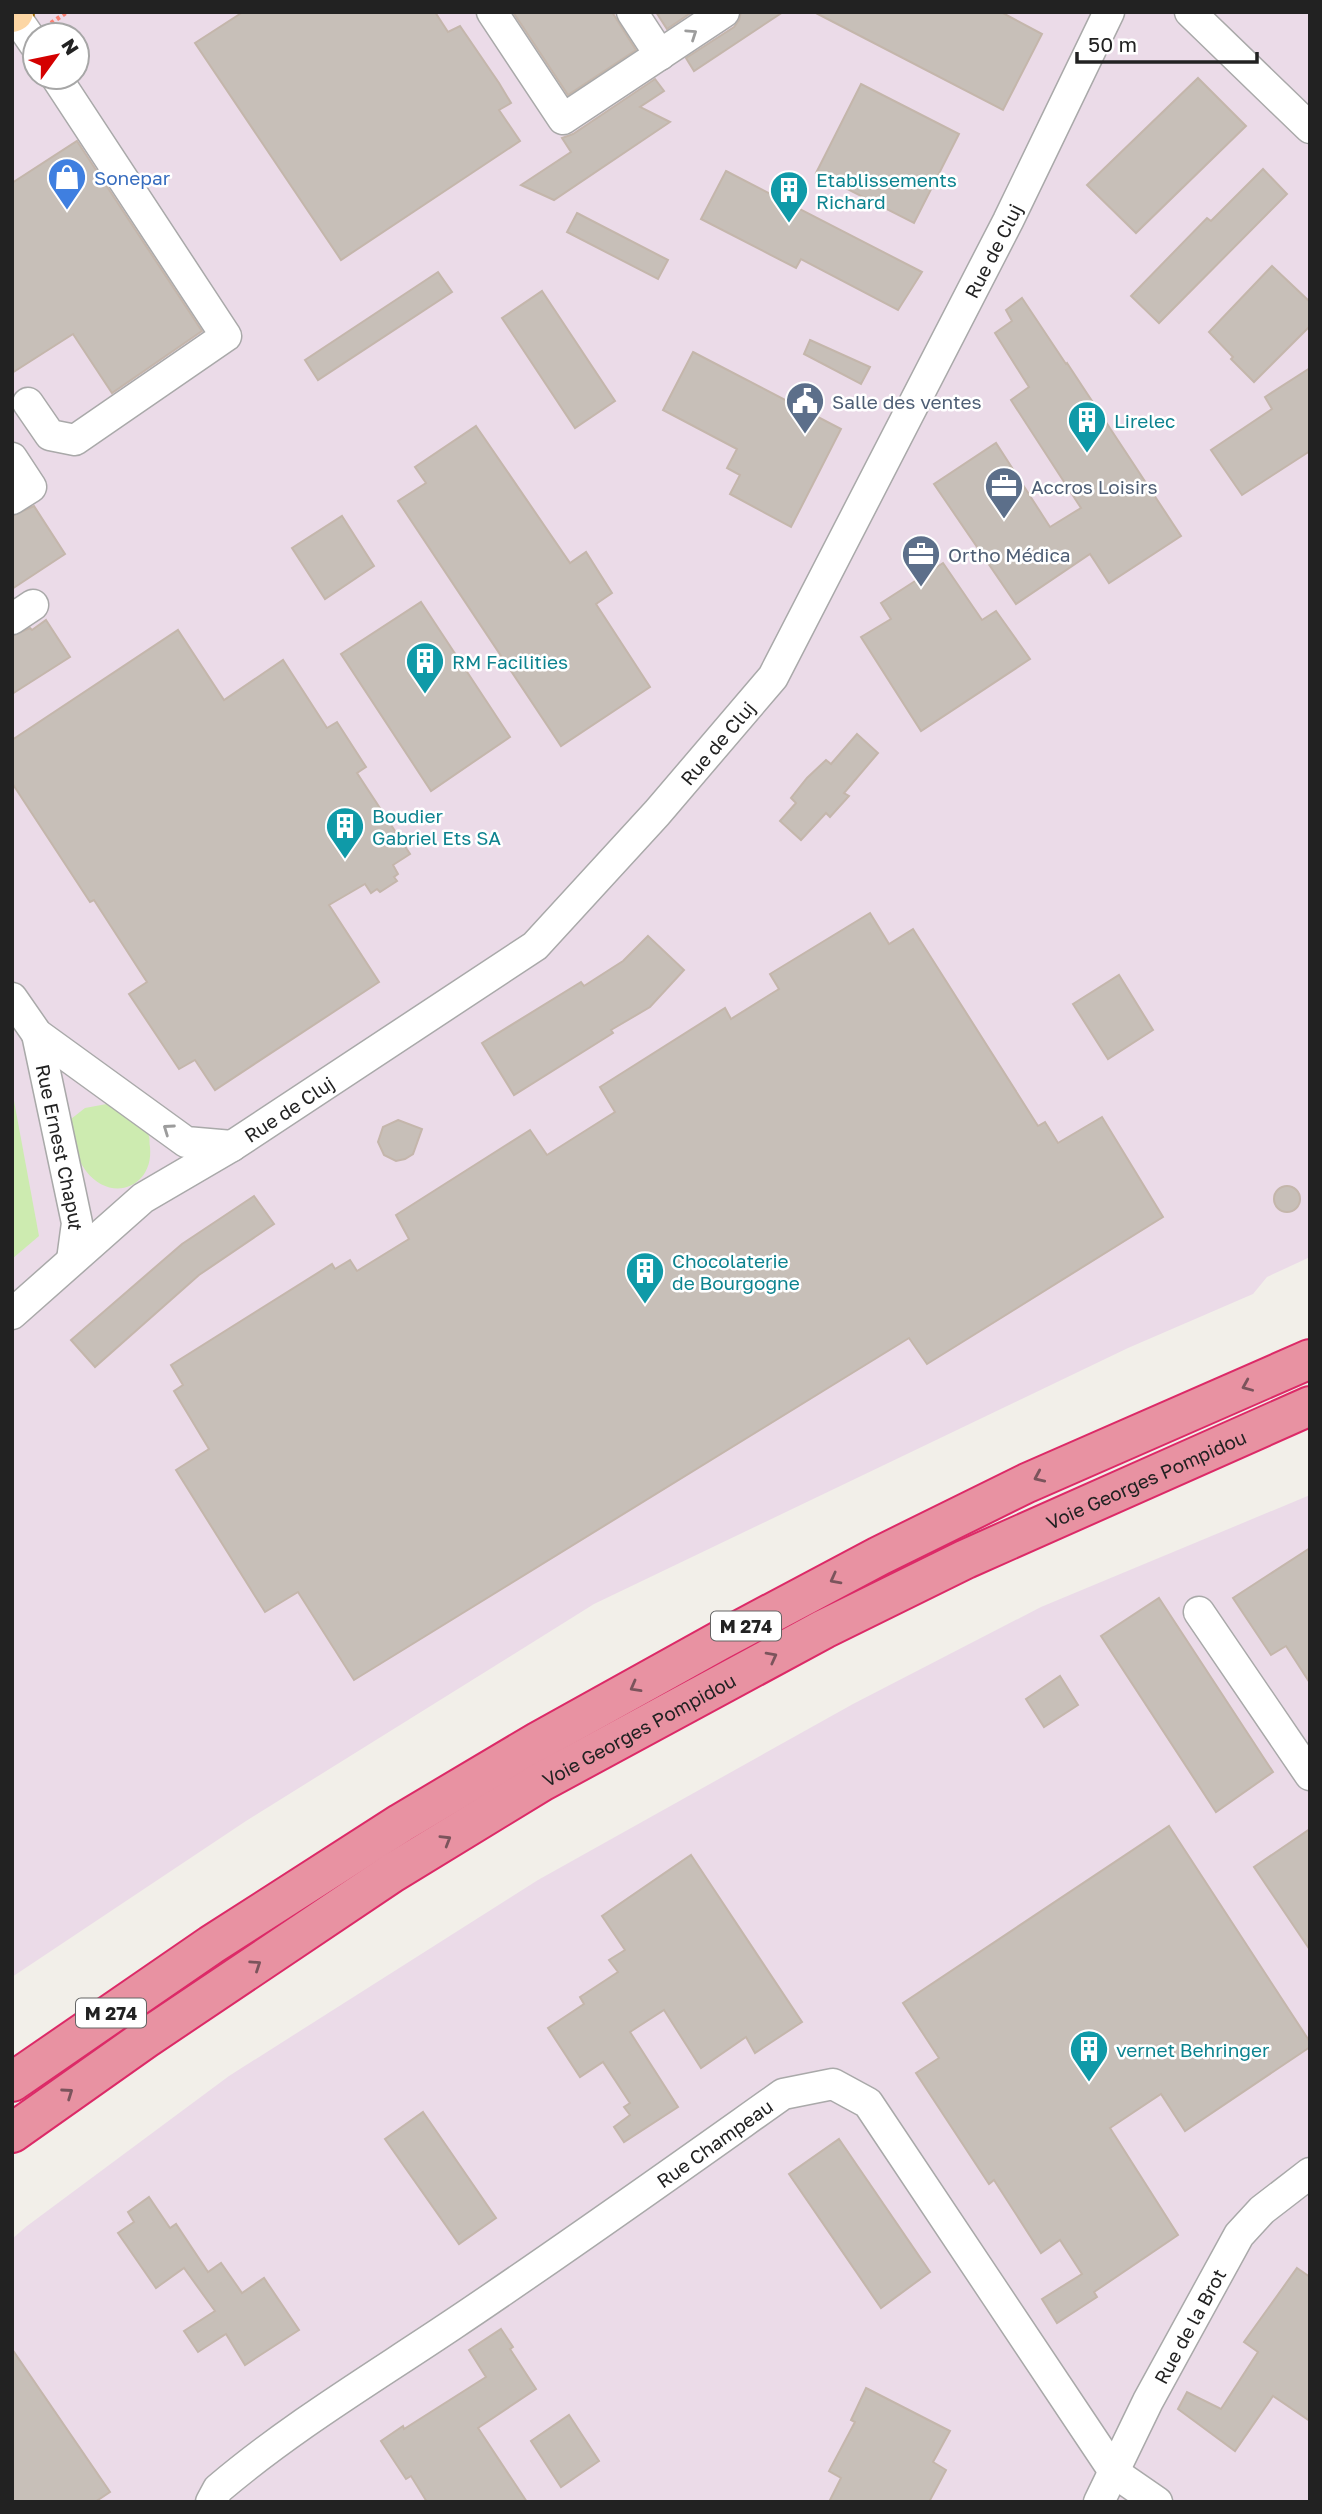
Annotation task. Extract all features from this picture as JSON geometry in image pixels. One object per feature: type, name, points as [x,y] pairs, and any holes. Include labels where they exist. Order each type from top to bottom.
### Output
[{"type":"highway","name":"Voie Georges Pompidou","points":[[12,2082],[211,1945],[401,1823],[539,1741],[879,1556],[1027,1483],[1310,1359]]},
{"type":"highway","name":"Voie Georges Pompidou","points":[[12,2133],[145,2039],[392,1873],[541,1782],[824,1629],[966,1559],[1310,1406]]},
{"type":"highway","points":[[1113,1493],[1190,1477],[1310,1430]]},
{"type":"highway","points":[[12,2058],[211,1945]]},
{"type":"street","points":[[492,12],[563,119],[724,12]]},
{"type":"street","points":[[632,12],[660,55]]},
{"type":"street","name":"Rue de Cluj","points":[[12,1314],[143,1198],[232,1146],[535,946],[657,813],[773,677],[1007,221],[1109,12]]},
{"type":"street","points":[[1190,12],[1310,128]]},
{"type":"street","points":[[28,403],[50,435],[75,440],[226,336],[65,91]]},
{"type":"street","points":[[12,458],[32,486],[12,499]]},
{"type":"street","name":"Rue Ernest Chaput","points":[[12,998],[37,1034],[186,1142],[232,1146]]},
{"type":"street","name":"Rue Ernest Chaput","points":[[37,1034],[77,1223],[72,1260]]},
{"type":"street","points":[[1199,1612],[1310,1775]]},
{"type":"street","name":"Rue Champeau","points":[[211,2502],[218,2489],[290,2431],[348,2396],[527,2275],[783,2094],[833,2084],[868,2103],[1115,2473]]},
{"type":"street","name":"Rue de la Brot","points":[[1099,2502],[1148,2401],[1239,2235],[1262,2210],[1310,2174]]},
{"type":"street","points":[[1115,2473],[1157,2502]]},
{"type":"shaded area","points":[[12,12],[1310,12],[1310,1257],[1267,1277],[1253,1294],[1128,1348],[594,1604],[246,1821],[12,1977]]},
{"type":"shaded area","points":[[1310,1495],[1310,2502],[12,2502],[12,2239],[27,2226],[229,2076],[538,1880],[853,1704],[1041,1607]]},
{"type":"green space","points":[[12,1090],[39,1236],[12,1259]]},
{"type":"green space","points":[[112,1103],[142,1126],[149,1136],[150,1147],[149,1161],[138,1181],[118,1188],[107,1187],[86,1171],[77,1153],[71,1119],[85,1108]]},
{"type":"building","points":[[243,12],[435,12],[448,32],[460,26],[499,83],[511,103],[499,110],[520,141],[341,260],[195,43]]},
{"type":"building","points":[[513,12],[612,12],[636,50],[568,95]]},
{"type":"building","points":[[656,12],[692,12],[667,29]]},
{"type":"building","points":[[741,12],[783,12],[694,71],[686,58],[734,27]]},
{"type":"building","points":[[814,12],[1001,12],[1042,34],[1003,110]]},
{"type":"building","points":[[1198,78],[1246,126],[1136,233],[1087,185]]},
{"type":"building","points":[[655,79],[664,91],[640,107],[670,122],[554,200],[521,185],[571,152],[562,138],[573,134]]},
{"type":"building","points":[[861,84],[959,134],[914,223],[816,173]]},
{"type":"building","points":[[77,141],[202,331],[112,393],[73,334],[12,373],[12,183]]},
{"type":"building","points":[[1263,169],[1287,194],[1159,323],[1131,296],[1207,218],[1211,221]]},
{"type":"building","name":"Etablissements Richard","points":[[726,171],[922,272],[898,310],[801,259],[796,268],[701,219]]},
{"type":"building","points":[[577,213],[668,260],[658,279],[567,232]]},
{"type":"building","points":[[1272,266],[1310,302],[1310,326],[1254,382],[1209,332]]},
{"type":"building","points":[[438,272],[452,292],[318,380],[305,360]]},
{"type":"building","points":[[542,291],[615,401],[575,428],[502,318]]},
{"type":"building","name":"Lirelec","points":[[1022,298],[1181,536],[1109,583],[1090,554],[1016,604],[934,484],[996,443],[1050,527],[1081,508],[1011,400],[1029,387],[995,333],[1012,321],[1006,310]]},
{"type":"building","points":[[810,340],[870,367],[861,384],[804,354]]},
{"type":"building","points":[[693,352],[841,429],[791,527],[730,494],[740,475],[727,468],[737,449],[663,410]]},
{"type":"building","points":[[1310,368],[1310,451],[1242,495],[1211,450],[1272,409],[1265,397]]},
{"type":"building","points":[[476,426],[570,563],[586,552],[612,593],[596,604],[650,687],[561,746],[398,501],[426,483],[415,467]]},
{"type":"building","points":[[34,506],[65,554],[12,589],[12,516]]},
{"type":"building","points":[[342,516],[374,566],[325,599],[292,548]]},
{"type":"building","points":[[943,563],[982,620],[996,611],[1030,659],[921,731],[861,637],[891,619],[881,603]]},
{"type":"building","name":"RM Facilities","points":[[421,602],[510,737],[431,791],[341,654]]},
{"type":"building","points":[[46,620],[70,657],[12,694],[12,636],[30,628],[32,630]]},
{"type":"building","name":"Boudier Gabriel Ets SA","points":[[178,630],[224,700],[283,660],[327,728],[337,722],[366,767],[357,773],[410,854],[393,865],[398,874],[394,877],[397,881],[380,892],[377,889],[371,893],[365,884],[329,905],[379,982],[215,1090],[195,1060],[179,1069],[129,994],[147,982],[94,900],[90,902],[12,783],[12,740]]},
{"type":"building","points":[[857,734],[878,753],[844,793],[849,796],[830,817],[826,813],[801,840],[780,821],[796,803],[791,798],[826,760],[831,764]]},
{"type":"building","name":"Chocolaterie de Bourgogne","points":[[870,913],[889,944],[913,929],[1038,1126],[1045,1122],[1058,1143],[1102,1117],[1163,1217],[927,1364],[909,1338],[354,1680],[298,1592],[265,1612],[176,1470],[209,1449],[174,1391],[183,1385],[171,1365],[332,1264],[335,1269],[350,1260],[357,1271],[409,1239],[396,1215],[530,1130],[547,1155],[615,1112],[600,1087],[725,1008],[731,1019],[779,989],[770,974]]},
{"type":"building","points":[[648,936],[684,970],[650,1007],[514,1095],[482,1043],[581,982],[584,986],[623,961]]},
{"type":"building","points":[[1119,975],[1153,1030],[1108,1059],[1073,1004]]},
{"type":"building","points":[[398,1120],[422,1129],[413,1154],[396,1161],[384,1155],[378,1142],[383,1127]]},
{"type":"building","points":[[1287,1186],[1296,1190],[1300,1199],[1296,1208],[1287,1212],[1278,1208],[1274,1199],[1278,1190]]},
{"type":"building","points":[[254,1196],[274,1224],[199,1275],[95,1367],[71,1340],[182,1244]]},
{"type":"building","points":[[1310,1548],[1310,1683],[1286,1646],[1271,1655],[1233,1598]]},
{"type":"building","points":[[1159,1598],[1273,1772],[1216,1812],[1101,1636]]},
{"type":"building","points":[[1060,1676],[1078,1705],[1044,1727],[1026,1699]]},
{"type":"building","name":"vernet Behringer","points":[[1169,1826],[1310,2042],[1310,2047],[1185,2131],[1161,2094],[1110,2128],[1178,2235],[1094,2292],[1097,2297],[1057,2323],[1042,2299],[1082,2274],[1060,2240],[1041,2253],[994,2180],[989,2184],[916,2073],[939,2058],[903,2003]]},
{"type":"building","points":[[1310,1829],[1310,1950],[1254,1867]]},
{"type":"building","points":[[691,1855],[802,2022],[755,2053],[746,2037],[701,2068],[664,2010],[630,2032],[678,2107],[624,2142],[614,2127],[630,2115],[624,2107],[630,2103],[603,2062],[580,2077],[548,2028],[584,2004],[580,1997],[618,1972],[609,1960],[625,1950],[602,1916]]},
{"type":"building","points":[[423,2112],[496,2218],[459,2244],[385,2139]]},
{"type":"building","points":[[839,2139],[930,2272],[881,2308],[789,2174]]},
{"type":"building","points":[[149,2197],[170,2228],[176,2224],[208,2272],[221,2263],[242,2293],[264,2278],[299,2330],[245,2365],[226,2334],[198,2352],[184,2331],[215,2311],[184,2268],[156,2288],[118,2233],[134,2222],[128,2212]]},
{"type":"building","points":[[1297,2268],[1310,2277],[1310,2421],[1273,2396],[1235,2451],[1178,2409],[1187,2392],[1221,2409],[1258,2352],[1244,2342]]},
{"type":"building","points":[[501,2329],[513,2347],[510,2349],[536,2389],[478,2428],[527,2502],[427,2502],[411,2476],[406,2479],[381,2441],[486,2377],[469,2350]]},
{"type":"building","points":[[12,2349],[110,2492],[95,2502],[12,2502]]},
{"type":"building","points":[[866,2388],[950,2431],[933,2462],[946,2470],[929,2502],[829,2502],[841,2478],[829,2471],[855,2422],[851,2420]]},
{"type":"building","points":[[569,2415],[599,2461],[561,2487],[531,2441]]},
{"type":"place","name":"Sonepar","points":[[67,211]]},
{"type":"place","name":"Etablissements Richard","points":[[789,224]]},
{"type":"place","name":"Salle des ventes","points":[[805,435]]},
{"type":"place","name":"Lirelec","points":[[1087,454]]},
{"type":"place","name":"Accros Loisirs","points":[[1004,520]]},
{"type":"place","name":"Ortho Médica","points":[[921,588]]},
{"type":"place","name":"RM Facilities","points":[[425,695]]},
{"type":"place","name":"Boudier Gabriel Ets SA","points":[[345,860]]},
{"type":"place","name":"Chocolaterie de Bourgogne","points":[[645,1305]]},
{"type":"place","name":"vernet Behringer","points":[[1089,2083]]}]
